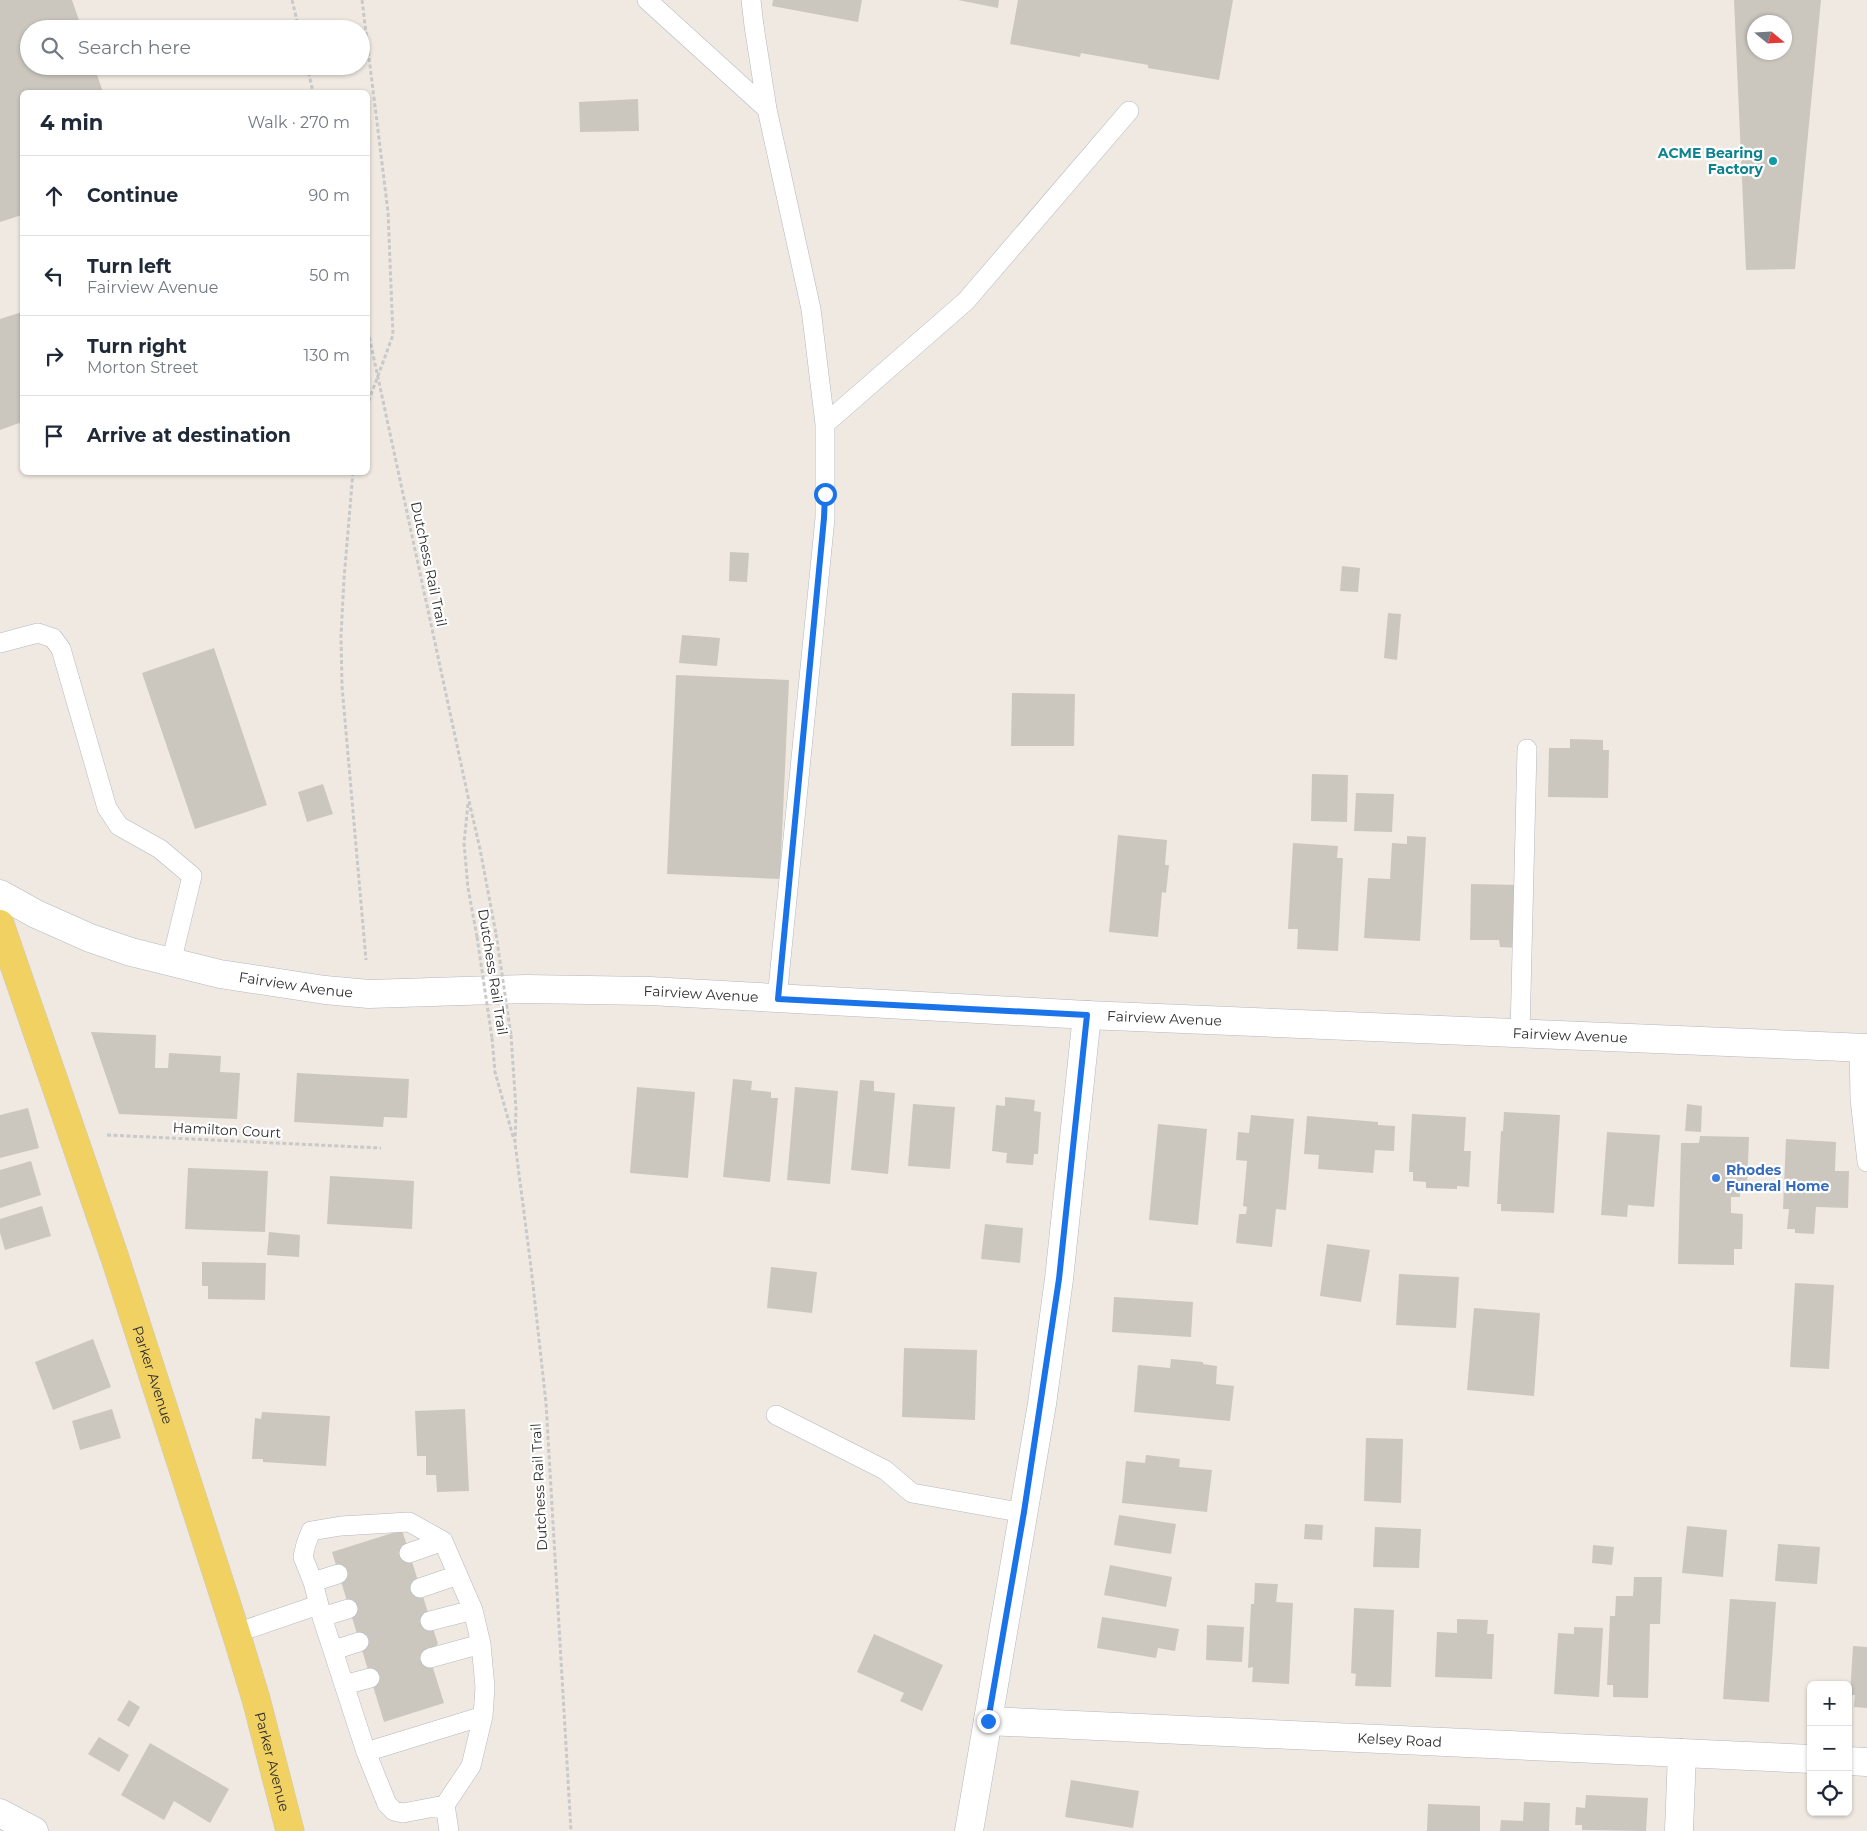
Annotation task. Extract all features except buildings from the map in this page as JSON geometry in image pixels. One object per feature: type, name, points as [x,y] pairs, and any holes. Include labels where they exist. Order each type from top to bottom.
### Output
[{"type":"main road","name":"Parker Avenue","points":[[0,924],[124,1286],[236,1633],[256,1699],[290,1831]]},
{"type":"street","name":"Fairview Avenue","points":[[0,894],[36,914],[90,938],[171,963],[276,984],[369,994],[507,989],[650,991],[1087,1015],[1863,1047]]},
{"type":"street","points":[[969,1831],[1024,1512],[1059,1279],[1087,1015]]},
{"type":"street","name":"Kelsey Road","points":[[988,1721],[1807,1759]]},
{"type":"street","points":[[1679,1831],[1682,1753]]},
{"type":"street","points":[[1852,1761],[1867,1762]]},
{"type":"street","points":[[0,1813],[34,1831]]},
{"type":"lane","points":[[647,0],[767,109]]},
{"type":"lane","points":[[751,0],[767,109],[812,309],[825,424],[824,518],[778,999]]},
{"type":"lane","points":[[825,424],[966,301],[1129,110]]},
{"type":"lane","points":[[0,643],[38,633],[53,638],[61,648],[107,808],[119,826],[160,849],[192,876],[171,963]]},
{"type":"lane","points":[[1520,1034],[1527,749]]},
{"type":"lane","points":[[1863,1047],[1860,1098],[1867,1162]]},
{"type":"lane","points":[[776,1415],[885,1470],[912,1493],[1024,1512]]},
{"type":"lane","points":[[445,1805],[403,1813],[394,1811],[387,1804],[366,1752],[320,1611],[313,1582],[303,1557],[311,1532],[341,1526],[409,1522],[443,1541],[473,1610],[481,1644],[485,1687],[483,1716],[471,1766],[445,1805],[449,1831]]},
{"type":"lane","points":[[409,1553],[443,1541]]},
{"type":"lane","points":[[313,1582],[338,1574]]},
{"type":"lane","points":[[420,1588],[458,1575]]},
{"type":"lane","points":[[236,1633],[320,1611],[348,1609]]},
{"type":"lane","points":[[430,1622],[473,1610]]},
{"type":"lane","points":[[334,1650],[359,1642]]},
{"type":"lane","points":[[430,1658],[481,1644]]},
{"type":"lane","points":[[344,1685],[370,1678]]},
{"type":"lane","points":[[366,1752],[483,1716]]},
{"type":"path","points":[[292,0],[297,20]]},
{"type":"path","points":[[362,0],[364,20]]},
{"type":"path","points":[[370,65],[388,212],[392,335],[370,398]]},
{"type":"path","points":[[309,75],[313,90]]},
{"type":"path","name":"Dutchess Rail Trail","points":[[370,340],[468,801],[480,848],[496,934],[511,1035],[516,1109],[515,1143]]},
{"type":"path","points":[[353,475],[341,636],[342,686],[369,994]]},
{"type":"path","name":"Dutchess Rail Trail","points":[[468,801],[464,843],[468,888],[492,1038],[495,1072],[515,1143],[546,1403],[570,1831]]},
{"type":"path","name":"Hamilton Court","points":[[72,1134],[381,1148]]},
{"type":"place","name":"ACME Bearing Factory","points":[[1773,161]]},
{"type":"place","name":"Rhodes Funeral Home","points":[[1716,1178]]},
{"type":"route","points":[[825,494],[778,999],[1087,1015],[1059,1279],[1042,1404],[988,1721]]}]
